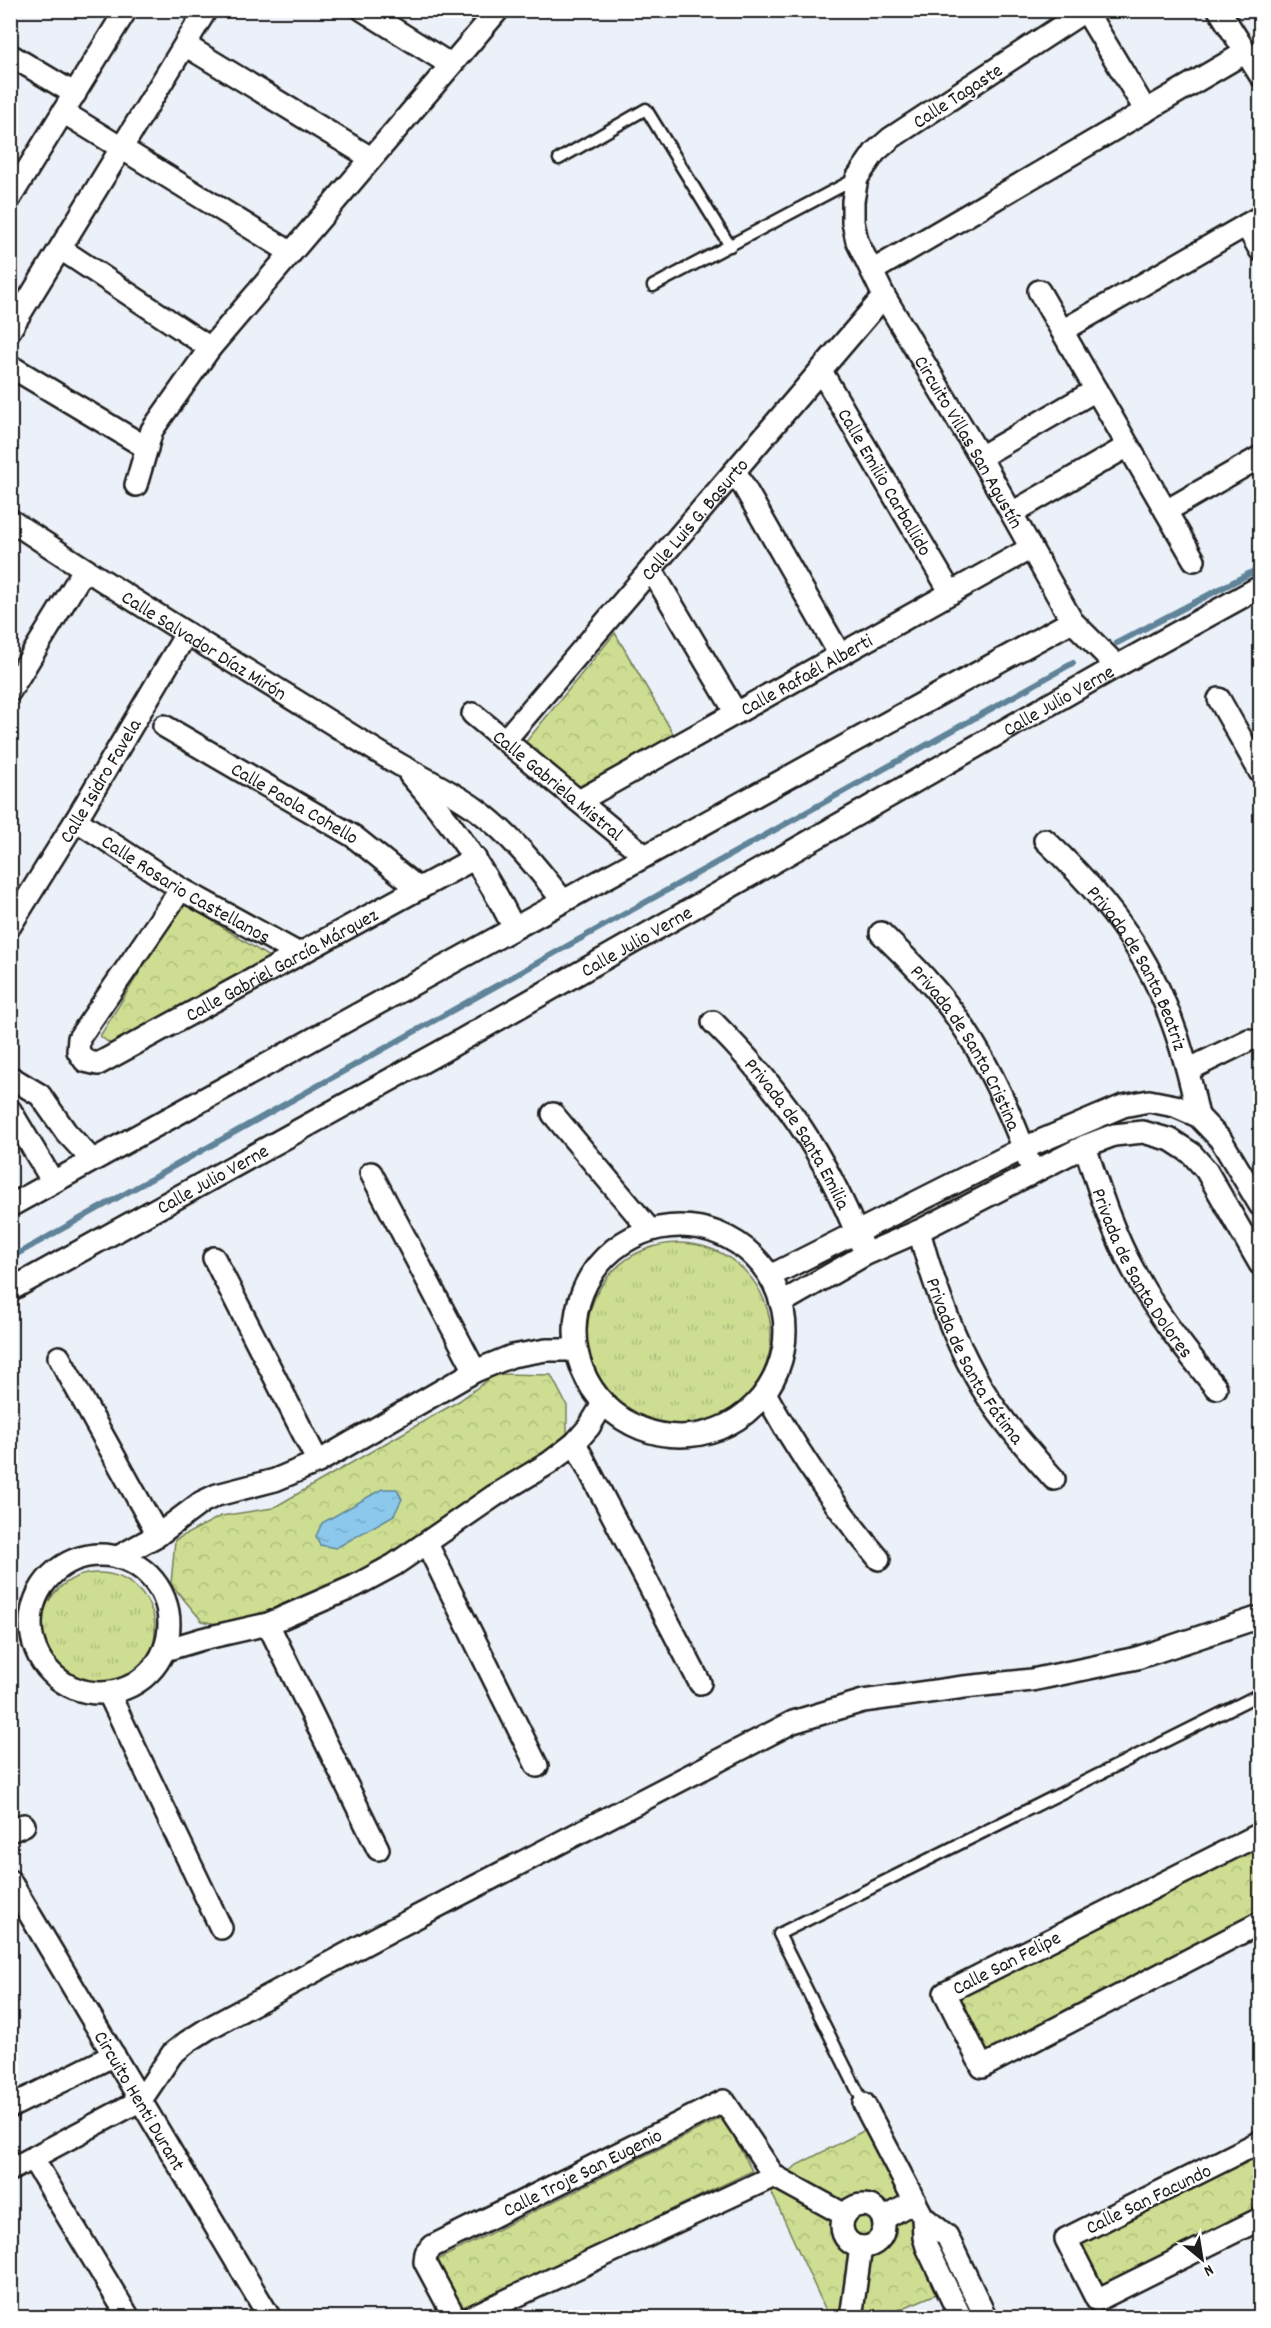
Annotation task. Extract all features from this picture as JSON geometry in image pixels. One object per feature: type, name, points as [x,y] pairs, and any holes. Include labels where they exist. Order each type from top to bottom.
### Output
[{"type":"street","points":[[11,197],[126,10]]},
{"type":"street","points":[[10,330],[206,10]]},
{"type":"street","points":[[363,10],[451,65]]},
{"type":"street","points":[[136,485],[152,430],[210,348],[498,10]]},
{"type":"street","points":[[1219,10],[1260,75]]},
{"type":"street","points":[[1086,11],[1146,111]]},
{"type":"street","name":"Calle Tagaste","points":[[853,201],[857,178],[875,152],[891,138],[1086,11]]},
{"type":"street","points":[[185,45],[371,158]]},
{"type":"street","points":[[872,272],[1246,52]]},
{"type":"street","points":[[10,55],[123,147],[290,252]]},
{"type":"street","name":"Circuito Villas San Agustín","points":[[853,201],[853,222],[857,241],[884,296],[980,457],[1072,621],[1116,666]]},
{"type":"street","points":[[1062,331],[1253,221],[1260,250]]},
{"type":"street","points":[[61,249],[210,348]]},
{"type":"street","points":[[1039,291],[1194,560]]},
{"type":"street","name":"Calle Luis G. Basurto","points":[[505,740],[884,296]]},
{"type":"street","points":[[10,366],[147,448]]},
{"type":"street","name":"Calle Emilio Carballido","points":[[821,370],[951,593]]},
{"type":"street","points":[[980,457],[1096,390]]},
{"type":"street","points":[[1012,513],[1128,446]]},
{"type":"street","points":[[1166,511],[1260,457]]},
{"type":"street","points":[[735,471],[840,655]]},
{"type":"street","name":"Calle Salvador Díaz Mirón","points":[[10,520],[186,634],[402,765],[444,787],[478,810],[516,844],[563,901]]},
{"type":"street","name":"Calle Rafaél Alberti","points":[[579,801],[1031,548]]},
{"type":"street","points":[[651,569],[736,713]]},
{"type":"street","points":[[10,691],[84,570]]},
{"type":"street","name":"Calle Julio Verne","points":[[10,1290],[444,1050],[1116,666],[1260,587]]},
{"type":"street","points":[[10,1206],[1072,621]]},
{"type":"street","name":"Calle Isidro Favela","points":[[10,926],[76,820],[186,634]]},
{"type":"street","points":[[1219,699],[1260,772]]},
{"type":"street","name":"Calle Gabriela Mistral","points":[[473,714],[645,855]]},
{"type":"street","name":"Calle Paola Cohello","points":[[164,726],[352,836],[419,889]]},
{"type":"street","name":"Calle Salvador Díaz Mirón","points":[[402,765],[441,810],[475,858],[514,928]]},
{"type":"street","name":"Calle Rosario Castellanos","points":[[76,820],[181,889],[299,954]]},
{"type":"street","name":"Privada de Santa Beatriz","points":[[1046,840],[1109,906],[1135,944],[1157,984],[1175,1026],[1188,1070],[1197,1116]]},
{"type":"street","name":"Calle Gabriel García Márquez","points":[[181,889],[79,1038],[78,1051],[85,1061],[98,1064],[475,858]]},
{"type":"street","name":"Privada de Santa Cristina","points":[[881,933],[927,980],[967,1032],[1000,1089],[1033,1173]]},
{"type":"street","name":"Privada de Santa Emilia","points":[[713,1022],[750,1059],[782,1098],[836,1186],[866,1254]]},
{"type":"street","points":[[1188,1070],[1249,1040]]},
{"type":"street","points":[[10,1077],[40,1095],[66,1132],[92,1160]]},
{"type":"street","points":[[770,1276],[1024,1148],[1123,1106],[1149,1101],[1175,1106],[1197,1116],[1221,1140],[1260,1205]]},
{"type":"street","points":[[10,1110],[53,1182]]},
{"type":"street","points":[[553,1113],[650,1230]]},
{"type":"street","points":[[782,1303],[866,1254],[919,1231],[1085,1146],[1114,1135],[1143,1132],[1171,1140],[1191,1153],[1206,1170],[1260,1264]]},
{"type":"street","name":"Privada de Santa Dolores","points":[[1085,1146],[1106,1212],[1136,1275],[1172,1334],[1216,1388]]},
{"type":"street","points":[[372,1173],[475,1371]]},
{"type":"street","points":[[677,1226],[704,1229],[730,1239],[752,1254],[770,1276],[782,1303],[785,1326],[784,1350],[777,1373],[765,1393],[743,1415],[716,1430],[686,1436],[656,1434],[627,1423],[603,1404],[585,1379],[576,1350],[574,1324],[579,1299],[590,1276],[606,1256],[620,1246],[650,1230],[677,1226]]},
{"type":"street","name":"Privada de Santa Fátima","points":[[919,1231],[938,1297],[956,1339],[983,1389],[1016,1436],[1054,1479]]},
{"type":"street","points":[[214,1258],[318,1462]]},
{"type":"street","points":[[118,1557],[158,1535],[202,1502],[217,1495],[275,1480],[318,1462],[475,1371],[512,1356],[546,1350],[576,1350]]},
{"type":"street","points":[[59,1357],[158,1535]]},
{"type":"street","points":[[765,1393],[789,1437],[817,1479],[879,1559]]},
{"type":"street","points":[[165,1650],[268,1624],[355,1586],[394,1565],[494,1496],[549,1463],[575,1443],[589,1427],[603,1404]]},
{"type":"street","points":[[575,1443],[700,1683]]},
{"type":"street","points":[[427,1544],[537,1766]]},
{"type":"street","points":[[95,1555],[118,1557],[139,1566],[156,1583],[167,1604],[170,1627],[165,1650],[156,1666],[143,1680],[127,1689],[109,1694],[87,1693],[66,1685],[48,1672],[36,1653],[30,1631],[32,1609],[40,1589],[47,1580],[74,1560],[95,1555]]},
{"type":"street","points":[[10,2170],[141,2100],[172,2054],[209,2028],[378,1937],[793,1722],[864,1701],[1032,1680],[1137,1658],[1260,1617]]},
{"type":"street","points":[[268,1624],[378,1849]]},
{"type":"street","points":[[109,1694],[221,1928]]},
{"type":"street","name":"Calle San Felipe","points":[[1260,1834],[945,1993],[982,2067],[1260,1923]]},
{"type":"street","name":"Circuito Henti Durant","points":[[10,1881],[270,2318]]},
{"type":"street","points":[[10,2107],[114,2055]]},
{"type":"street","name":"Calle Troje San Eugenio","points":[[455,2318],[425,2262],[426,2253],[433,2246],[724,2101],[774,2176],[845,2216]]},
{"type":"street","points":[[864,2104],[919,2209],[927,2247],[961,2318]]},
{"type":"street","name":"Calle San Facundo","points":[[1260,2142],[1066,2239],[1097,2300],[1260,2219]]},
{"type":"street","points":[[33,2159],[129,2318]]},
{"type":"street","points":[[469,2318],[774,2176]]},
{"type":"street","points":[[865,2205],[876,2209],[883,2219],[884,2231],[873,2245],[855,2246],[846,2238],[842,2227],[845,2216],[854,2207],[865,2205]]},
{"type":"street","points":[[883,2219],[919,2209]]},
{"type":"street","points":[[919,2209],[946,2236],[986,2318]]},
{"type":"street","points":[[851,2318],[861,2247]]},
{"type":"lane","points":[[559,159],[646,109],[730,246]]},
{"type":"lane","points":[[653,286],[857,178]]},
{"type":"lane","points":[[864,2104],[779,1934],[1260,1694]]},
{"type":"green space","points":[[615,633],[674,735],[576,788],[525,743]]},
{"type":"green space","points":[[183,902],[269,957],[266,965],[116,1048],[100,1036]]},
{"type":"green space","points":[[679,1243],[697,1244],[714,1250],[730,1258],[744,1270],[756,1284],[764,1300],[770,1317],[770,1353],[764,1370],[756,1386],[744,1400],[730,1412],[714,1420],[697,1426],[679,1427],[661,1426],[644,1420],[628,1412],[614,1400],[602,1386],[594,1370],[588,1353],[587,1335],[588,1317],[594,1300],[602,1284],[614,1270],[628,1258],[644,1250],[661,1244]]},
{"type":"green space","points":[[496,1374],[551,1375],[567,1406],[567,1433],[537,1462],[378,1566],[280,1605],[241,1629],[202,1621],[171,1584],[175,1540],[221,1516],[273,1508],[459,1401]]},
{"type":"green space","points":[[98,1573],[120,1577],[139,1589],[151,1608],[155,1630],[151,1652],[139,1671],[120,1683],[98,1687],[76,1683],[57,1671],[45,1652],[41,1630],[45,1608],[57,1589],[76,1577]]},
{"type":"green space","points":[[1260,1844],[1260,1916],[988,2057],[957,1997]]},
{"type":"green space","points":[[723,2117],[752,2171],[462,2310],[437,2260]]},
{"type":"green space","points":[[869,2128],[902,2197],[941,2292],[882,2317],[829,2317],[770,2189],[797,2165]]},
{"type":"green space","points":[[1260,2144],[1260,2218],[1097,2302],[1066,2242]]},
{"type":"water","points":[[382,1489],[397,1489],[402,1499],[394,1515],[336,1548],[320,1545],[316,1536],[322,1523]]},
{"type":"waterway","points":[[1117,643],[1260,568]]},
{"type":"waterway","points":[[10,1258],[1073,663]]}]
